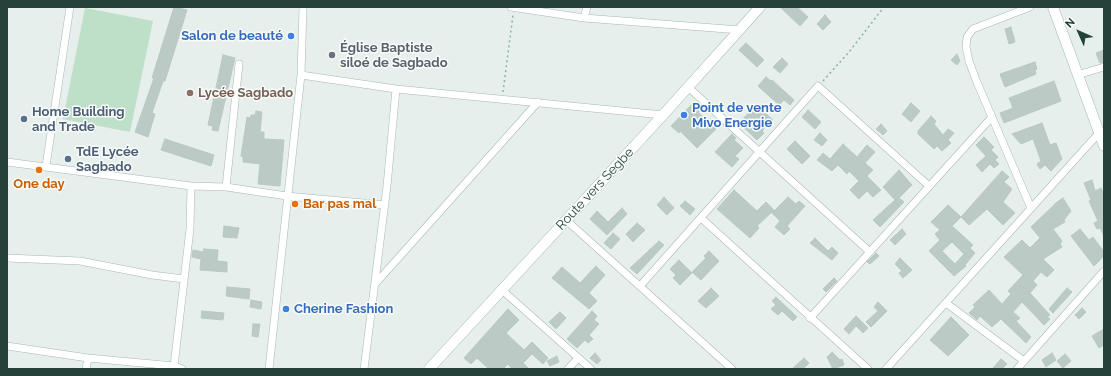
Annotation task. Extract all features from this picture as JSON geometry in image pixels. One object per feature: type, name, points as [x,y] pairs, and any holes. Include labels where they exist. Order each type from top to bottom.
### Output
[{"type":"main road","name":"Route vers Segbe","points":[[429,369],[663,115],[760,7]]},
{"type":"main road","points":[[1053,7],[1104,146]]},
{"type":"street","points":[[46,166],[70,7]]},
{"type":"street","points":[[269,369],[301,75],[303,7]]},
{"type":"street","points":[[513,7],[584,18],[740,30]]},
{"type":"street","points":[[584,18],[587,7]]},
{"type":"street","points":[[1030,7],[973,29],[967,38],[966,47],[969,61],[1031,208]]},
{"type":"street","points":[[226,187],[239,64]]},
{"type":"street","points":[[1077,75],[1104,66]]},
{"type":"street","points":[[301,75],[396,89],[502,98],[663,115]]},
{"type":"street","points":[[640,286],[818,86],[929,186]]},
{"type":"street","points":[[688,87],[870,252]]},
{"type":"street","points":[[364,369],[385,205],[396,89]]},
{"type":"street","points":[[375,285],[538,102]]},
{"type":"street","points":[[810,318],[992,117]]},
{"type":"street","points":[[886,369],[1099,134]]},
{"type":"street","points":[[7,162],[191,186],[226,187],[287,196],[385,205]]},
{"type":"street","points":[[174,366],[190,229],[191,186]]},
{"type":"street","points":[[701,218],[868,369]]},
{"type":"street","points":[[566,220],[732,369]]},
{"type":"street","points":[[7,258],[80,261],[152,275],[184,279]]},
{"type":"street","points":[[1017,369],[1104,271]]},
{"type":"street","points":[[502,290],[591,369]]},
{"type":"street","points":[[946,303],[1024,361]]},
{"type":"street","points":[[7,346],[88,358],[174,366],[183,369]]},
{"type":"street","points":[[86,369],[88,358]]},
{"type":"street","points":[[568,369],[578,358]]},
{"type":"path","points":[[502,98],[513,7]]},
{"type":"path","points":[[818,86],[849,52],[884,7]]},
{"type":"green space","points":[[85,8],[153,21],[130,132],[63,119]]},
{"type":"building","points":[[174,7],[187,10],[165,81],[163,81],[152,113],[155,114],[148,137],[135,132],[154,78],[152,78]]},
{"type":"building","points":[[780,7],[797,7],[808,17],[800,26]]},
{"type":"building","points":[[825,15],[831,22],[823,30],[817,24]]},
{"type":"building","points":[[1011,27],[1015,42],[1009,44],[1005,29]]},
{"type":"building","points":[[746,43],[764,60],[757,67],[739,50]]},
{"type":"building","points":[[1104,50],[1104,62],[1100,63],[1096,53]]},
{"type":"building","points":[[957,54],[960,61],[957,65],[951,60]]},
{"type":"building","points":[[223,55],[235,58],[218,131],[212,130],[213,126],[208,125]]},
{"type":"building","points":[[782,58],[788,64],[780,73],[773,67]]},
{"type":"building","points":[[1035,62],[1037,69],[1035,70],[1036,74],[1005,87],[1000,74]]},
{"type":"building","points":[[766,77],[771,81],[772,80],[794,100],[790,105],[784,100],[779,105],[758,86]]},
{"type":"building","points":[[1054,81],[1061,101],[1004,123],[1000,113],[1013,108],[1009,98]]},
{"type":"building","points":[[693,103],[700,110],[698,112],[716,129],[697,148],[680,131],[679,133],[671,126]]},
{"type":"building","points":[[911,103],[920,111],[911,122],[902,114]]},
{"type":"building","points":[[756,105],[773,120],[762,131],[764,133],[757,140],[739,123]]},
{"type":"building","points":[[808,110],[821,122],[815,129],[802,117]]},
{"type":"building","points":[[256,111],[262,112],[260,132],[264,132],[264,139],[284,140],[280,186],[258,184],[260,164],[243,162],[243,157],[241,156],[247,117],[250,118],[251,115],[255,115]]},
{"type":"building","points":[[931,116],[936,121],[934,124],[943,135],[948,129],[954,133],[948,140],[951,143],[942,151],[937,146],[934,149],[918,134],[918,131]]},
{"type":"building","points":[[1042,123],[1050,145],[1056,143],[1062,159],[1051,171],[1045,165],[1040,169],[1037,164],[1041,161],[1033,139],[1021,144],[1012,134]]},
{"type":"building","points":[[881,124],[887,131],[883,135],[876,129]]},
{"type":"building","points":[[820,133],[827,140],[822,146],[814,140]]},
{"type":"building","points":[[732,134],[736,138],[734,140],[743,148],[735,156],[739,159],[732,167],[715,152]]},
{"type":"building","points":[[984,137],[994,147],[991,150],[998,157],[995,160],[999,164],[994,168],[990,164],[982,172],[976,165],[986,156],[976,145]]},
{"type":"building","points":[[165,139],[214,155],[211,166],[161,150]]},
{"type":"building","points":[[795,141],[810,156],[802,164],[787,149]]},
{"type":"building","points":[[843,144],[857,157],[867,145],[875,152],[865,163],[873,170],[867,176],[881,190],[873,197],[867,191],[859,199],[850,190],[859,181],[849,171],[847,174],[838,165],[832,171],[817,160],[823,153],[830,159]]},
{"type":"building","points":[[899,170],[912,185],[899,198],[904,202],[880,227],[873,220],[895,200],[883,187]]},
{"type":"building","points":[[1002,171],[1009,177],[1004,182],[1012,189],[1003,202],[1015,213],[1003,225],[987,209],[969,225],[961,217]]},
{"type":"building","points":[[1092,180],[1095,191],[1101,188],[1104,195],[1104,236],[1100,228],[1097,229],[1094,223],[1098,221],[1089,201],[1091,200],[1084,183]]},
{"type":"building","points":[[734,190],[757,211],[766,202],[774,210],[757,226],[759,228],[750,238],[717,209]]},
{"type":"building","points":[[664,197],[674,208],[667,215],[657,205]]},
{"type":"building","points":[[788,197],[796,204],[799,201],[805,206],[787,226],[790,229],[784,235],[775,227],[780,221],[772,213]]},
{"type":"building","points":[[1063,198],[1071,211],[1064,220],[1065,222],[1053,229],[1062,241],[1060,244],[1062,247],[1043,259],[1054,270],[1047,277],[1041,272],[1033,281],[1037,285],[1030,293],[1050,315],[1047,317],[1050,319],[1044,325],[1022,302],[1013,312],[1020,318],[1016,321],[1031,337],[1026,343],[1001,319],[992,327],[980,316],[977,320],[969,313],[975,307],[973,305],[989,290],[1002,304],[1011,294],[1008,291],[1023,275],[1004,257],[1022,240],[1030,248],[1040,238],[1031,227]]},
{"type":"building","points":[[685,201],[695,209],[690,215],[680,206]]},
{"type":"building","points":[[948,205],[961,217],[952,226],[973,245],[970,248],[975,253],[965,265],[966,266],[954,276],[929,251],[940,240],[935,234],[940,230],[931,222]],"holes":[[[952,242],[964,254],[955,264],[942,251]]]},
{"type":"building","points":[[622,208],[627,214],[607,235],[590,219],[597,211],[608,222]]},
{"type":"building","points":[[637,223],[645,230],[633,242],[626,234]]},
{"type":"building","points":[[224,226],[239,228],[237,238],[223,237]]},
{"type":"building","points":[[902,229],[906,234],[895,245],[890,240]]},
{"type":"building","points":[[1080,229],[1089,240],[1093,237],[1104,252],[1102,258],[1094,266],[1071,236]]},
{"type":"building","points":[[613,233],[620,239],[611,249],[604,243]]},
{"type":"building","points":[[815,238],[828,251],[832,247],[838,253],[832,260],[810,243]]},
{"type":"building","points":[[659,241],[664,245],[637,274],[630,268]]},
{"type":"building","points":[[204,249],[218,250],[217,261],[227,262],[227,272],[200,270],[201,259],[192,257],[192,254],[193,250],[203,252]]},
{"type":"building","points":[[709,251],[719,261],[701,280],[692,272],[706,258],[704,256]]},
{"type":"building","points":[[876,253],[879,256],[870,264],[867,262]]},
{"type":"building","points":[[900,258],[912,270],[903,278],[899,273],[902,271],[895,264]]},
{"type":"building","points":[[679,260],[692,273],[680,285],[673,278],[676,275],[670,269]]},
{"type":"building","points":[[596,266],[605,275],[589,293],[597,301],[589,309],[552,278],[562,267],[580,283]]},
{"type":"building","points":[[834,278],[837,281],[826,292],[823,289]]},
{"type":"building","points":[[227,287],[250,289],[249,299],[226,296]]},
{"type":"building","points":[[711,288],[719,296],[706,308],[698,301]]},
{"type":"building","points":[[1067,288],[1072,292],[1053,313],[1049,309]]},
{"type":"building","points":[[776,297],[797,317],[793,321],[782,311],[778,315],[771,309],[776,305],[772,301]]},
{"type":"building","points":[[251,300],[262,302],[261,309],[250,307]]},
{"type":"building","points":[[878,302],[887,311],[871,327],[866,322],[878,311],[874,307]]},
{"type":"building","points":[[1082,308],[1086,312],[1079,319],[1075,315]]},
{"type":"building","points":[[508,309],[519,320],[506,333],[524,350],[532,342],[548,358],[543,364],[532,354],[523,363],[529,369],[512,369],[508,364],[503,369],[489,369],[477,358],[471,364],[464,358]]},
{"type":"building","points":[[202,311],[224,313],[223,320],[201,318]]},
{"type":"building","points":[[592,311],[597,316],[594,320],[599,324],[589,335],[593,339],[588,343],[585,340],[577,348],[567,339]]},
{"type":"building","points":[[560,312],[566,318],[556,329],[549,322]]},
{"type":"building","points":[[856,316],[868,328],[863,333],[856,326],[849,334],[844,329]]},
{"type":"building","points":[[951,317],[969,335],[948,356],[930,340]]},
{"type":"building","points":[[253,324],[260,324],[258,337],[252,336]]},
{"type":"building","points":[[1104,329],[1104,345],[1099,348],[1092,336]]},
{"type":"building","points":[[832,352],[840,360],[842,359],[844,365],[833,369],[827,357]]},
{"type":"building","points":[[595,353],[601,360],[597,364],[590,358]]},
{"type":"building","points":[[1052,353],[1056,360],[1046,367],[1042,360]]},
{"type":"building","points":[[1065,354],[1071,361],[1063,368],[1057,361]]},
{"type":"building","points":[[557,356],[559,362],[550,366],[547,361]]},
{"type":"building","points":[[804,358],[809,363],[803,369],[792,369]]},
{"type":"building","points":[[1001,359],[1007,364],[1002,369],[992,369]]},
{"type":"place","name":"Salon de beauté","points":[[291,36]]},
{"type":"place","name":"Église Baptiste siloé de Sagbado","points":[[332,55]]},
{"type":"place","name":"Lycée Sagbado","points":[[190,93]]},
{"type":"place","name":"Point de vente Mivo Energie","points":[[684,115]]},
{"type":"place","name":"Home Building and Trade","points":[[24,119]]},
{"type":"place","name":"TdE Lycée Sagbado","points":[[68,159]]},
{"type":"place","name":"One day","points":[[39,170]]},
{"type":"place","name":"Bar pas mal","points":[[295,204]]},
{"type":"place","name":"Cherine Fashion","points":[[286,309]]}]
